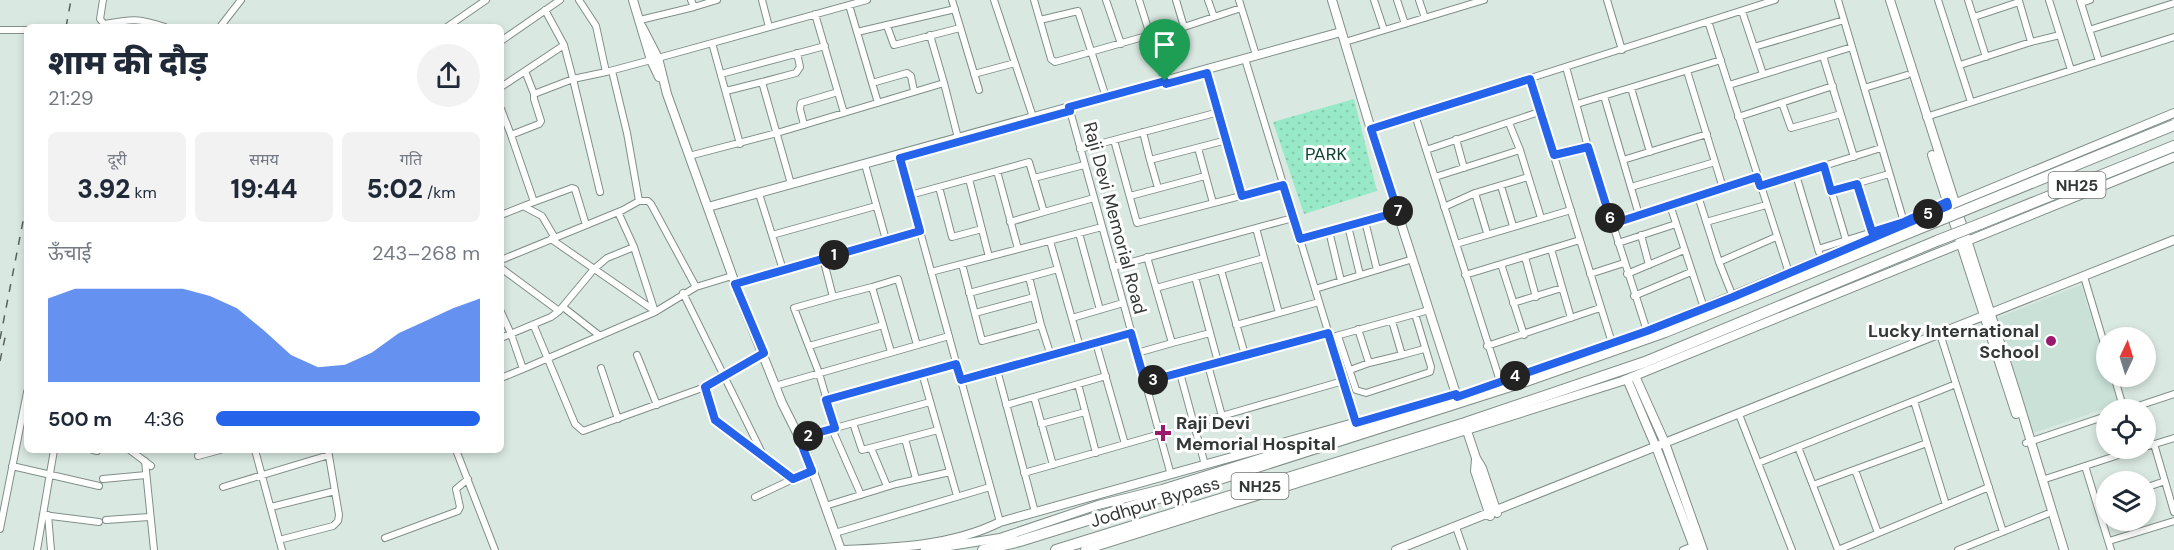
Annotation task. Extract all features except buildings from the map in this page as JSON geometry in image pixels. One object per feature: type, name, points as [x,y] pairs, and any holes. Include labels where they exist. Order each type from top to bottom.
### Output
[{"type":"highway","points":[[983,550],[1020,541],[1221,479],[1523,382],[1665,332],[2174,125]]},
{"type":"highway","name":"Jodhpur Bypass","points":[[1056,550],[1531,401],[1666,354],[1963,230],[2174,146]]},
{"type":"street","points":[[103,0],[100,19],[104,24],[130,19],[140,19],[156,24]]},
{"type":"street","points":[[222,24],[241,0]]},
{"type":"street","points":[[451,24],[486,0]]},
{"type":"street","points":[[579,0],[596,26],[627,134],[639,201]]},
{"type":"street","points":[[633,0],[733,280],[764,353],[775,386],[799,438],[842,550],[917,544],[956,538],[1035,512],[1456,396]]},
{"type":"street","points":[[641,24],[693,3],[717,0]]},
{"type":"street","points":[[762,0],[769,27]]},
{"type":"street","points":[[534,94],[573,79],[609,72],[867,0]]},
{"type":"street","points":[[952,0],[979,90]]},
{"type":"street","points":[[994,0],[1034,119]]},
{"type":"street","points":[[1034,0],[1052,59],[1055,62],[1150,35]]},
{"type":"street","points":[[1106,0],[1121,44]]},
{"type":"street","points":[[1139,0],[1165,83]]},
{"type":"street","points":[[1176,0],[1184,27],[1241,9]]},
{"type":"street","points":[[1208,0],[1214,17]]},
{"type":"street","points":[[1239,0],[1256,56]]},
{"type":"street","points":[[1332,0],[1456,396]]},
{"type":"street","points":[[1374,0],[1384,30]]},
{"type":"street","points":[[1397,0],[1405,24]]},
{"type":"street","points":[[1419,0],[1425,18]]},
{"type":"street","points":[[1450,0],[1453,9]]},
{"type":"street","points":[[1069,109],[1106,97],[1207,73],[1256,56],[1343,36],[1384,30],[1484,0]]},
{"type":"street","points":[[1607,0],[1622,50]]},
{"type":"street","points":[[1371,129],[1775,0]]},
{"type":"street","points":[[1838,0],[1904,222]]},
{"type":"street","points":[[1884,0],[2028,442],[2058,550]]},
{"type":"street","points":[[1890,0],[1950,204]]},
{"type":"street","points":[[1938,0],[1971,102]]},
{"type":"street","points":[[1968,0],[1986,57]]},
{"type":"street","points":[[2049,0],[2071,70]]},
{"type":"street","points":[[2090,0],[2080,1],[2099,61]]},
{"type":"street","points":[[504,39],[556,1]]},
{"type":"street","points":[[1974,17],[2019,1],[2031,42]]},
{"type":"street","points":[[2089,30],[2174,3]]},
{"type":"street","points":[[849,5],[878,104]]},
{"type":"street","points":[[857,32],[955,9]]},
{"type":"street","points":[[545,10],[564,45],[600,192]]},
{"type":"street","points":[[1040,20],[1078,11],[1106,97]]},
{"type":"street","points":[[1742,11],[1763,74]]},
{"type":"street","points":[[815,14],[844,113]]},
{"type":"street","points":[[140,19],[141,24]]},
{"type":"street","points":[[1754,47],[1844,20]]},
{"type":"street","points":[[1708,21],[1789,273]]},
{"type":"street","points":[[887,26],[894,45],[960,27]]},
{"type":"street","points":[[0,30],[24,30]]},
{"type":"street","points":[[930,35],[958,138]]},
{"type":"street","points":[[1960,65],[2060,35]]},
{"type":"street","points":[[708,209],[791,184],[899,157],[1343,36]]},
{"type":"street","points":[[1926,117],[2174,37]]},
{"type":"street","points":[[712,43],[740,144]]},
{"type":"street","points":[[504,85],[564,45]]},
{"type":"street","points":[[721,74],[825,46]]},
{"type":"street","points":[[1729,85],[1851,47]]},
{"type":"street","points":[[726,91],[796,73],[800,67],[797,53]]},
{"type":"street","points":[[1823,56],[1854,157]]},
{"type":"street","points":[[1577,105],[1721,60]]},
{"type":"street","points":[[1245,61],[1356,423]]},
{"type":"street","points":[[974,75],[1015,63]]},
{"type":"street","points":[[1566,67],[1588,147],[1647,331]]},
{"type":"street","points":[[511,135],[539,124],[541,121],[525,71]]},
{"type":"street","points":[[1687,71],[1723,188]]},
{"type":"street","points":[[872,83],[907,73],[911,76],[914,91]]},
{"type":"street","points":[[1207,73],[1242,196]]},
{"type":"street","points":[[1864,88],[1907,75]]},
{"type":"street","points":[[1530,79],[1612,343]]},
{"type":"street","points":[[762,82],[791,184]]},
{"type":"street","points":[[689,156],[740,144],[944,83]]},
{"type":"street","points":[[1738,117],[1833,86]]},
{"type":"street","points":[[1631,88],[1650,152]]},
{"type":"street","points":[[804,125],[800,109],[801,103],[838,92]]},
{"type":"street","points":[[1604,96],[1639,215]]},
{"type":"street","points":[[1782,103],[1791,128],[1841,114]]},
{"type":"street","name":"Raji Devi Memorial Road","points":[[1069,109],[1171,475]]},
{"type":"street","points":[[1080,149],[1219,112]]},
{"type":"street","points":[[1426,150],[1539,112]]},
{"type":"street","points":[[1818,249],[1904,222],[2174,113]]},
{"type":"street","points":[[1415,115],[1500,381]]},
{"type":"street","points":[[504,117],[534,202]]},
{"type":"street","points":[[708,209],[866,168],[958,138],[1034,119]]},
{"type":"street","points":[[1509,123],[1520,150],[1541,218]]},
{"type":"street","points":[[1143,132],[1158,188]]},
{"type":"street","points":[[1623,160],[1707,134]]},
{"type":"street","points":[[1456,139],[1464,168]]},
{"type":"street","points":[[1114,140],[1137,223],[1283,185]]},
{"type":"street","points":[[1150,160],[1227,140]]},
{"type":"street","points":[[1198,147],[1213,203]]},
{"type":"street","points":[[1554,155],[1588,147]]},
{"type":"street","points":[[1760,186],[1881,148]]},
{"type":"street","points":[[1435,177],[1520,150]]},
{"type":"street","points":[[899,157],[1000,522]]},
{"type":"street","points":[[1085,550],[1631,378],[2174,157]]},
{"type":"street","points":[[910,195],[1029,162],[1044,212]]},
{"type":"street","points":[[1631,187],[1715,162]]},
{"type":"street","points":[[1034,178],[1084,165]]},
{"type":"street","points":[[1824,166],[1846,240]]},
{"type":"street","points":[[866,168],[886,240]]},
{"type":"street","points":[[997,171],[1018,249]]},
{"type":"street","points":[[1831,191],[1889,174]]},
{"type":"street","points":[[1796,175],[1822,259]]},
{"type":"street","points":[[1130,196],[1205,176]]},
{"type":"street","points":[[1444,207],[1475,193],[1528,177]]},
{"type":"street","points":[[1612,224],[1757,177]]},
{"type":"street","points":[[969,179],[989,257]]},
{"type":"street","points":[[1857,184],[1872,232]]},
{"type":"street","points":[[1501,186],[1513,226]]},
{"type":"street","points":[[939,187],[952,237],[982,229]]},
{"type":"street","points":[[504,214],[572,188],[586,225]]},
{"type":"street","points":[[1475,193],[1486,233]]},
{"type":"street","points":[[1698,196],[1733,297]]},
{"type":"street","points":[[760,197],[783,270]]},
{"type":"street","points":[[1010,222],[1094,198]]},
{"type":"street","points":[[504,259],[618,212],[639,201],[648,201],[696,286]]},
{"type":"street","points":[[926,550],[1000,538],[1098,505],[1162,489],[1456,396],[1647,331],[1733,297],[1950,204]]},
{"type":"street","points":[[1671,205],[1704,308]]},
{"type":"street","points":[[1706,222],[1766,205]]},
{"type":"street","points":[[772,235],[876,206]]},
{"type":"street","points":[[525,207],[542,216],[553,239],[655,312]]},
{"type":"street","points":[[1456,244],[1486,233],[1571,210]]},
{"type":"street","points":[[618,212],[634,247],[655,312]]},
{"type":"street","points":[[1300,239],[1398,212]]},
{"type":"street","points":[[1113,267],[1293,218]]},
{"type":"street","points":[[1365,222],[1377,270]]},
{"type":"street","points":[[1618,243],[1676,224]]},
{"type":"street","points":[[1348,226],[1360,275]]},
{"type":"street","points":[[931,272],[1102,227]]},
{"type":"street","points":[[1256,228],[1279,313]]},
{"type":"street","points":[[504,377],[655,312],[696,286],[783,270],[920,231]]},
{"type":"street","points":[[1329,231],[1341,281]]},
{"type":"street","points":[[1079,233],[1100,310]]},
{"type":"street","points":[[1641,235],[1649,265]]},
{"type":"street","points":[[1719,262],[1776,237]]},
{"type":"street","points":[[1466,275],[1580,240]]},
{"type":"street","points":[[1661,448],[2174,240]]},
{"type":"street","points":[[1050,241],[1080,347]]},
{"type":"street","points":[[1401,550],[1941,338],[1988,316],[2174,245]]},
{"type":"street","points":[[504,337],[534,326],[561,309],[594,269],[608,258],[634,247]]},
{"type":"street","points":[[1551,249],[1571,318]]},
{"type":"street","points":[[1628,274],[1684,250]]},
{"type":"street","points":[[1147,257],[1172,344]]},
{"type":"street","points":[[1525,257],[1536,297]]},
{"type":"street","points":[[823,258],[833,297]]},
{"type":"street","points":[[1156,288],[1264,258]]},
{"type":"street","points":[[1315,289],[1413,259]]},
{"type":"street","points":[[1590,274],[1624,263]]},
{"type":"street","points":[[962,264],[982,341],[1041,325]]},
{"type":"street","points":[[1501,264],[1524,334]]},
{"type":"street","points":[[969,293],[1058,269]]},
{"type":"street","points":[[504,270],[600,336]]},
{"type":"street","points":[[1221,270],[1245,355]]},
{"type":"street","points":[[1634,296],[1691,272]]},
{"type":"street","points":[[1029,277],[1051,356]]},
{"type":"street","points":[[1195,277],[1218,363]]},
{"type":"street","points":[[861,495],[833,428],[819,373],[794,308],[898,279],[917,345]]},
{"type":"street","points":[[2085,280],[2099,327]]},
{"type":"street","points":[[872,287],[891,352]]},
{"type":"street","points":[[1513,303],[1562,288]]},
{"type":"street","points":[[683,293],[764,457]]},
{"type":"street","points":[[975,313],[1034,297]]},
{"type":"street","points":[[1236,325],[1319,302]]},
{"type":"street","points":[[1072,318],[1123,303]]},
{"type":"street","points":[[1487,346],[1600,308]]},
{"type":"street","points":[[1145,382],[1245,355],[1329,336],[1338,336],[1430,310]]},
{"type":"street","points":[[1338,336],[1356,390],[1366,393],[1430,372],[1431,367],[1415,315]]},
{"type":"street","points":[[504,319],[523,369]]},
{"type":"street","points":[[1392,321],[1402,355]]},
{"type":"street","points":[[808,346],[883,325]]},
{"type":"street","points":[[534,326],[575,424],[583,431],[705,387],[764,353]]},
{"type":"street","points":[[1358,329],[1369,363]]},
{"type":"street","points":[[961,380],[1131,333]]},
{"type":"street","points":[[1137,353],[1210,333]]},
{"type":"street","points":[[775,386],[949,336]]},
{"type":"street","points":[[1941,338],[2003,532]]},
{"type":"street","points":[[1096,343],[1125,444]]},
{"type":"street","points":[[1350,370],[1424,349]]},
{"type":"street","points":[[637,355],[657,405]]},
{"type":"street","points":[[826,400],[956,364]]},
{"type":"street","points":[[1208,365],[1222,416]]},
{"type":"street","points":[[601,368],[618,419]]},
{"type":"street","points":[[997,370],[1035,512]]},
{"type":"street","points":[[922,373],[957,496]]},
{"type":"street","points":[[1180,373],[1205,465]]},
{"type":"street","points":[[1006,405],[1106,376]]},
{"type":"street","points":[[1631,378],[1661,448],[1698,547],[1683,550]]},
{"type":"street","points":[[1194,424],[1343,381]]},
{"type":"street","points":[[1078,384],[1096,453]]},
{"type":"street","points":[[1758,463],[1956,384]]},
{"type":"street","points":[[705,387],[715,420],[793,479]]},
{"type":"street","points":[[2156,400],[2174,394]]},
{"type":"street","points":[[1034,397],[1053,465]]},
{"type":"street","points":[[1914,401],[1946,505]]},
{"type":"street","points":[[799,438],[930,402]]},
{"type":"street","points":[[0,529],[24,407]]},
{"type":"street","points":[[1041,424],[1085,412]]},
{"type":"street","points":[[1740,417],[1792,550]]},
{"type":"street","points":[[2028,442],[2096,419]]},
{"type":"street","points":[[853,423],[862,450],[938,430]]},
{"type":"street","points":[[1467,430],[1476,458],[1482,468],[1493,513]]},
{"type":"street","points":[[1024,473],[1160,435]]},
{"type":"street","points":[[2156,443],[2174,438]]},
{"type":"street","points":[[905,439],[916,479]]},
{"type":"street","points":[[2028,442],[2064,550]]},
{"type":"street","points":[[1813,485],[1927,443]]},
{"type":"street","points":[[1798,447],[1838,550],[1989,487]]},
{"type":"street","points":[[871,448],[888,486]]},
{"type":"street","points":[[2156,451],[2174,512]]},
{"type":"street","points":[[36,550],[46,515],[54,453]]},
{"type":"street","points":[[134,453],[148,463],[146,475],[154,550]]},
{"type":"street","points":[[198,456],[209,453]]},
{"type":"street","points":[[256,453],[282,550]]},
{"type":"street","points":[[223,487],[326,453]]},
{"type":"street","points":[[279,540],[336,525],[339,515],[329,453]]},
{"type":"street","points":[[457,453],[495,550]]},
{"type":"street","points":[[2042,480],[2106,459]]},
{"type":"street","points":[[12,466],[99,486]]},
{"type":"street","points":[[2085,466],[2096,502]]},
{"type":"street","points":[[1855,470],[1878,533]]},
{"type":"street","points":[[755,497],[812,471]]},
{"type":"street","points":[[825,506],[888,486],[950,472]]},
{"type":"street","points":[[103,479],[146,475]]},
{"type":"street","points":[[385,538],[458,511],[460,507],[456,489],[468,479]]},
{"type":"street","points":[[2156,484],[2165,481]]},
{"type":"street","points":[[835,533],[990,487]]},
{"type":"street","points":[[271,507],[335,491]]},
{"type":"street","points":[[1401,550],[1456,530],[1493,513]]},
{"type":"street","points":[[1958,550],[2048,514]]},
{"type":"street","points":[[46,515],[102,521],[149,517]]},
{"type":"street","points":[[46,515],[51,550]]},
{"type":"street","points":[[2109,541],[2174,521]]},
{"type":"street","points":[[1456,530],[1464,550]]},
{"type":"street","points":[[2106,531],[2111,550]]},
{"type":"shaded area","name":"Lucky International School","points":[[2081,285],[2096,332],[2096,387],[2113,387],[2117,399],[2096,399],[2096,412],[2033,433],[1995,319]]},
{"type":"green space","name":"PARK","points":[[1354,99],[1377,191],[1304,214],[1273,122]]},
{"type":"railway","points":[[67,24],[71,0]]},
{"type":"railway","points":[[0,339],[24,216]]},
{"type":"railway","points":[[0,361],[6,333]]},
{"type":"place","name":"Lucky International School","points":[[2051,341]]},
{"type":"place","name":"Raji Devi Memorial Hospital","points":[[1163,433]]},
{"type":"route","points":[[1207,73],[1242,196],[1283,185],[1300,239],[1398,212],[1371,129],[1530,79],[1554,155],[1588,147],[1612,224],[1757,177],[1760,186],[1824,166],[1831,191],[1857,184],[1872,232],[1904,222],[1947,202],[1948,206],[1647,331],[1457,397],[1456,394],[1356,423],[1328,333],[1145,382],[1131,333],[961,380],[956,364],[826,400],[835,428],[799,438],[812,471],[793,479],[715,420],[705,387],[764,353],[735,284],[920,231],[900,158],[1070,111],[1069,107],[1165,81],[1166,84],[1207,73]]}]
